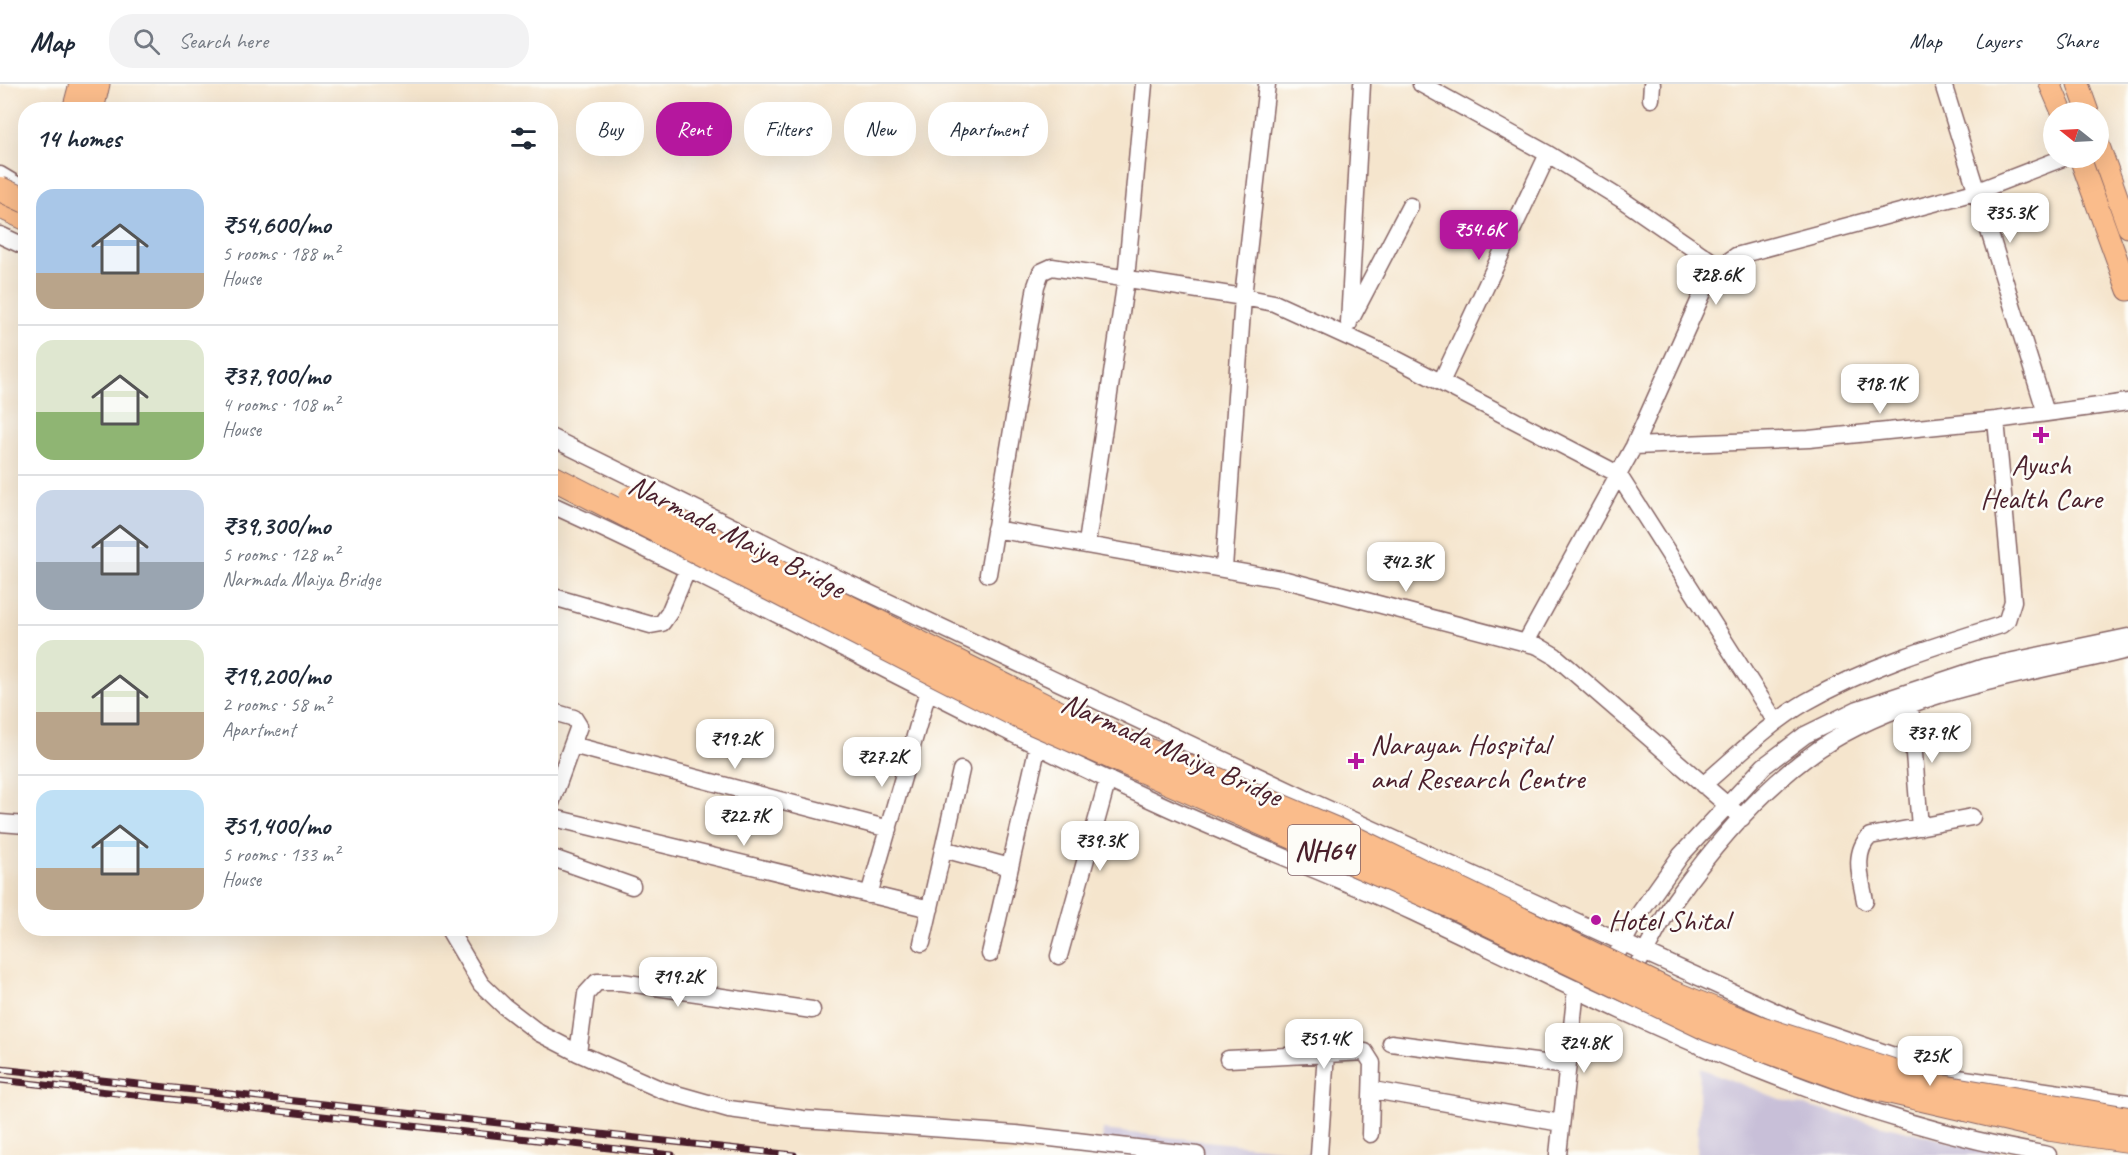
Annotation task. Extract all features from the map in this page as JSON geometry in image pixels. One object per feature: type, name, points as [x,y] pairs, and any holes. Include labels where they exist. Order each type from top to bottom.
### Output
[{"type":"highway","points":[[0,189],[18,197]]},
{"type":"highway","points":[[0,206],[18,214]]},
{"type":"highway","name":"NH64","points":[[558,462],[1059,713],[1337,830],[1673,993],[1760,1028],[1942,1087],[2128,1119]]},
{"type":"highway","name":"Narmada Maiya Bridge","points":[[558,480],[1018,716],[1460,910],[1708,1029],[1858,1083],[2051,1129],[2128,1140]]},
{"type":"main road","points":[[75,102],[80,84]]},
{"type":"main road","points":[[95,102],[99,84]]},
{"type":"main road","points":[[2050,84],[2058,102]]},
{"type":"main road","points":[[2078,84],[2084,102]]},
{"type":"main road","points":[[2084,168],[2128,290]]},
{"type":"main road","points":[[2107,168],[2128,227]]},
{"type":"main road","points":[[0,196],[18,193]]},
{"type":"street","points":[[1087,543],[1126,279],[1144,84]]},
{"type":"street","points":[[1224,568],[1244,297],[1267,84]]},
{"type":"street","points":[[1346,328],[1362,84]]},
{"type":"street","points":[[1421,84],[1548,154],[1621,199],[1720,267]]},
{"type":"street","points":[[1943,84],[2046,413]]},
{"type":"street","points":[[1441,382],[1548,154]]},
{"type":"street","points":[[1526,642],[1634,446],[1709,279],[1720,267],[1736,256],[1975,192],[2043,166]]},
{"type":"street","points":[[0,175],[18,186]]},
{"type":"street","points":[[1346,328],[1410,206]]},
{"type":"street","points":[[0,235],[18,243]]},
{"type":"street","points":[[988,574],[1036,286],[1041,272],[1052,267],[1244,297],[1274,303],[1346,328],[1441,382],[1618,474],[1776,722]]},
{"type":"street","points":[[1634,446],[1809,439],[1996,420],[2128,402]]},
{"type":"street","points":[[1703,785],[1776,722],[1806,702],[1900,657],[2001,625],[2007,620],[2013,601],[1996,420]]},
{"type":"street","points":[[558,441],[850,584],[1307,800],[1807,1026],[1958,1078],[2128,1102]]},
{"type":"street","name":"NH64","points":[[558,508],[688,568],[928,691],[1155,802],[1367,891],[1698,1046],[1837,1101],[2001,1147],[2048,1155]]},
{"type":"street","points":[[995,529],[1087,543],[1286,580],[1526,642],[1555,656],[1742,818]]},
{"type":"street","points":[[558,598],[651,625],[662,623],[669,613],[688,568]]},
{"type":"street","points":[[1558,1155],[1567,1066],[1582,992],[1623,943],[1663,879],[1727,804],[1764,766],[1805,735],[1858,709],[1984,667],[2128,637]]},
{"type":"street","points":[[1612,1006],[1675,901],[1742,818],[1783,777],[1819,748],[1863,724],[1910,705],[1994,681],[2128,650]]},
{"type":"street","points":[[869,895],[928,691]]},
{"type":"street","points":[[1910,705],[1920,827]]},
{"type":"street","points":[[558,714],[577,721],[579,726],[558,784]]},
{"type":"street","points":[[572,745],[889,829]]},
{"type":"street","points":[[990,954],[1038,745]]},
{"type":"street","points":[[922,942],[961,770]]},
{"type":"street","points":[[1059,956],[1108,779]]},
{"type":"street","points":[[1864,901],[1858,856],[1864,842],[1870,836],[1972,817]]},
{"type":"street","points":[[558,819],[930,909]]},
{"type":"street","points":[[0,823],[18,824]]},
{"type":"street","points":[[943,849],[1010,867]]},
{"type":"street","points":[[558,860],[632,886]]},
{"type":"street","points":[[453,936],[481,984],[504,1006],[539,1033],[662,1090],[729,1109],[804,1119],[1016,1134],[1197,1155]]},
{"type":"street","points":[[578,1053],[586,994],[597,982],[621,982],[812,1010]]},
{"type":"street","points":[[1391,1043],[1567,1066]]},
{"type":"street","points":[[1228,1059],[1365,1052],[1372,1063],[1370,1134]]},
{"type":"street","points":[[1318,1155],[1326,1053]]},
{"type":"street","points":[[1372,1090],[1561,1123]]},
{"type":"shaded area","points":[[1700,1068],[1785,1101],[2005,1155],[1697,1155]]},
{"type":"shaded area","points":[[1103,1130],[1335,1155],[1101,1155]]},
{"type":"railway","points":[[0,1069],[794,1155]]},
{"type":"railway","points":[[0,1080],[672,1155]]},
{"type":"place","name":"Ayush Health Care","points":[[2041,435]]},
{"type":"place","name":"Narayan Hospital and Research Centre","points":[[1356,761]]},
{"type":"place","name":"Hotel Shital","points":[[1596,920]]}]
